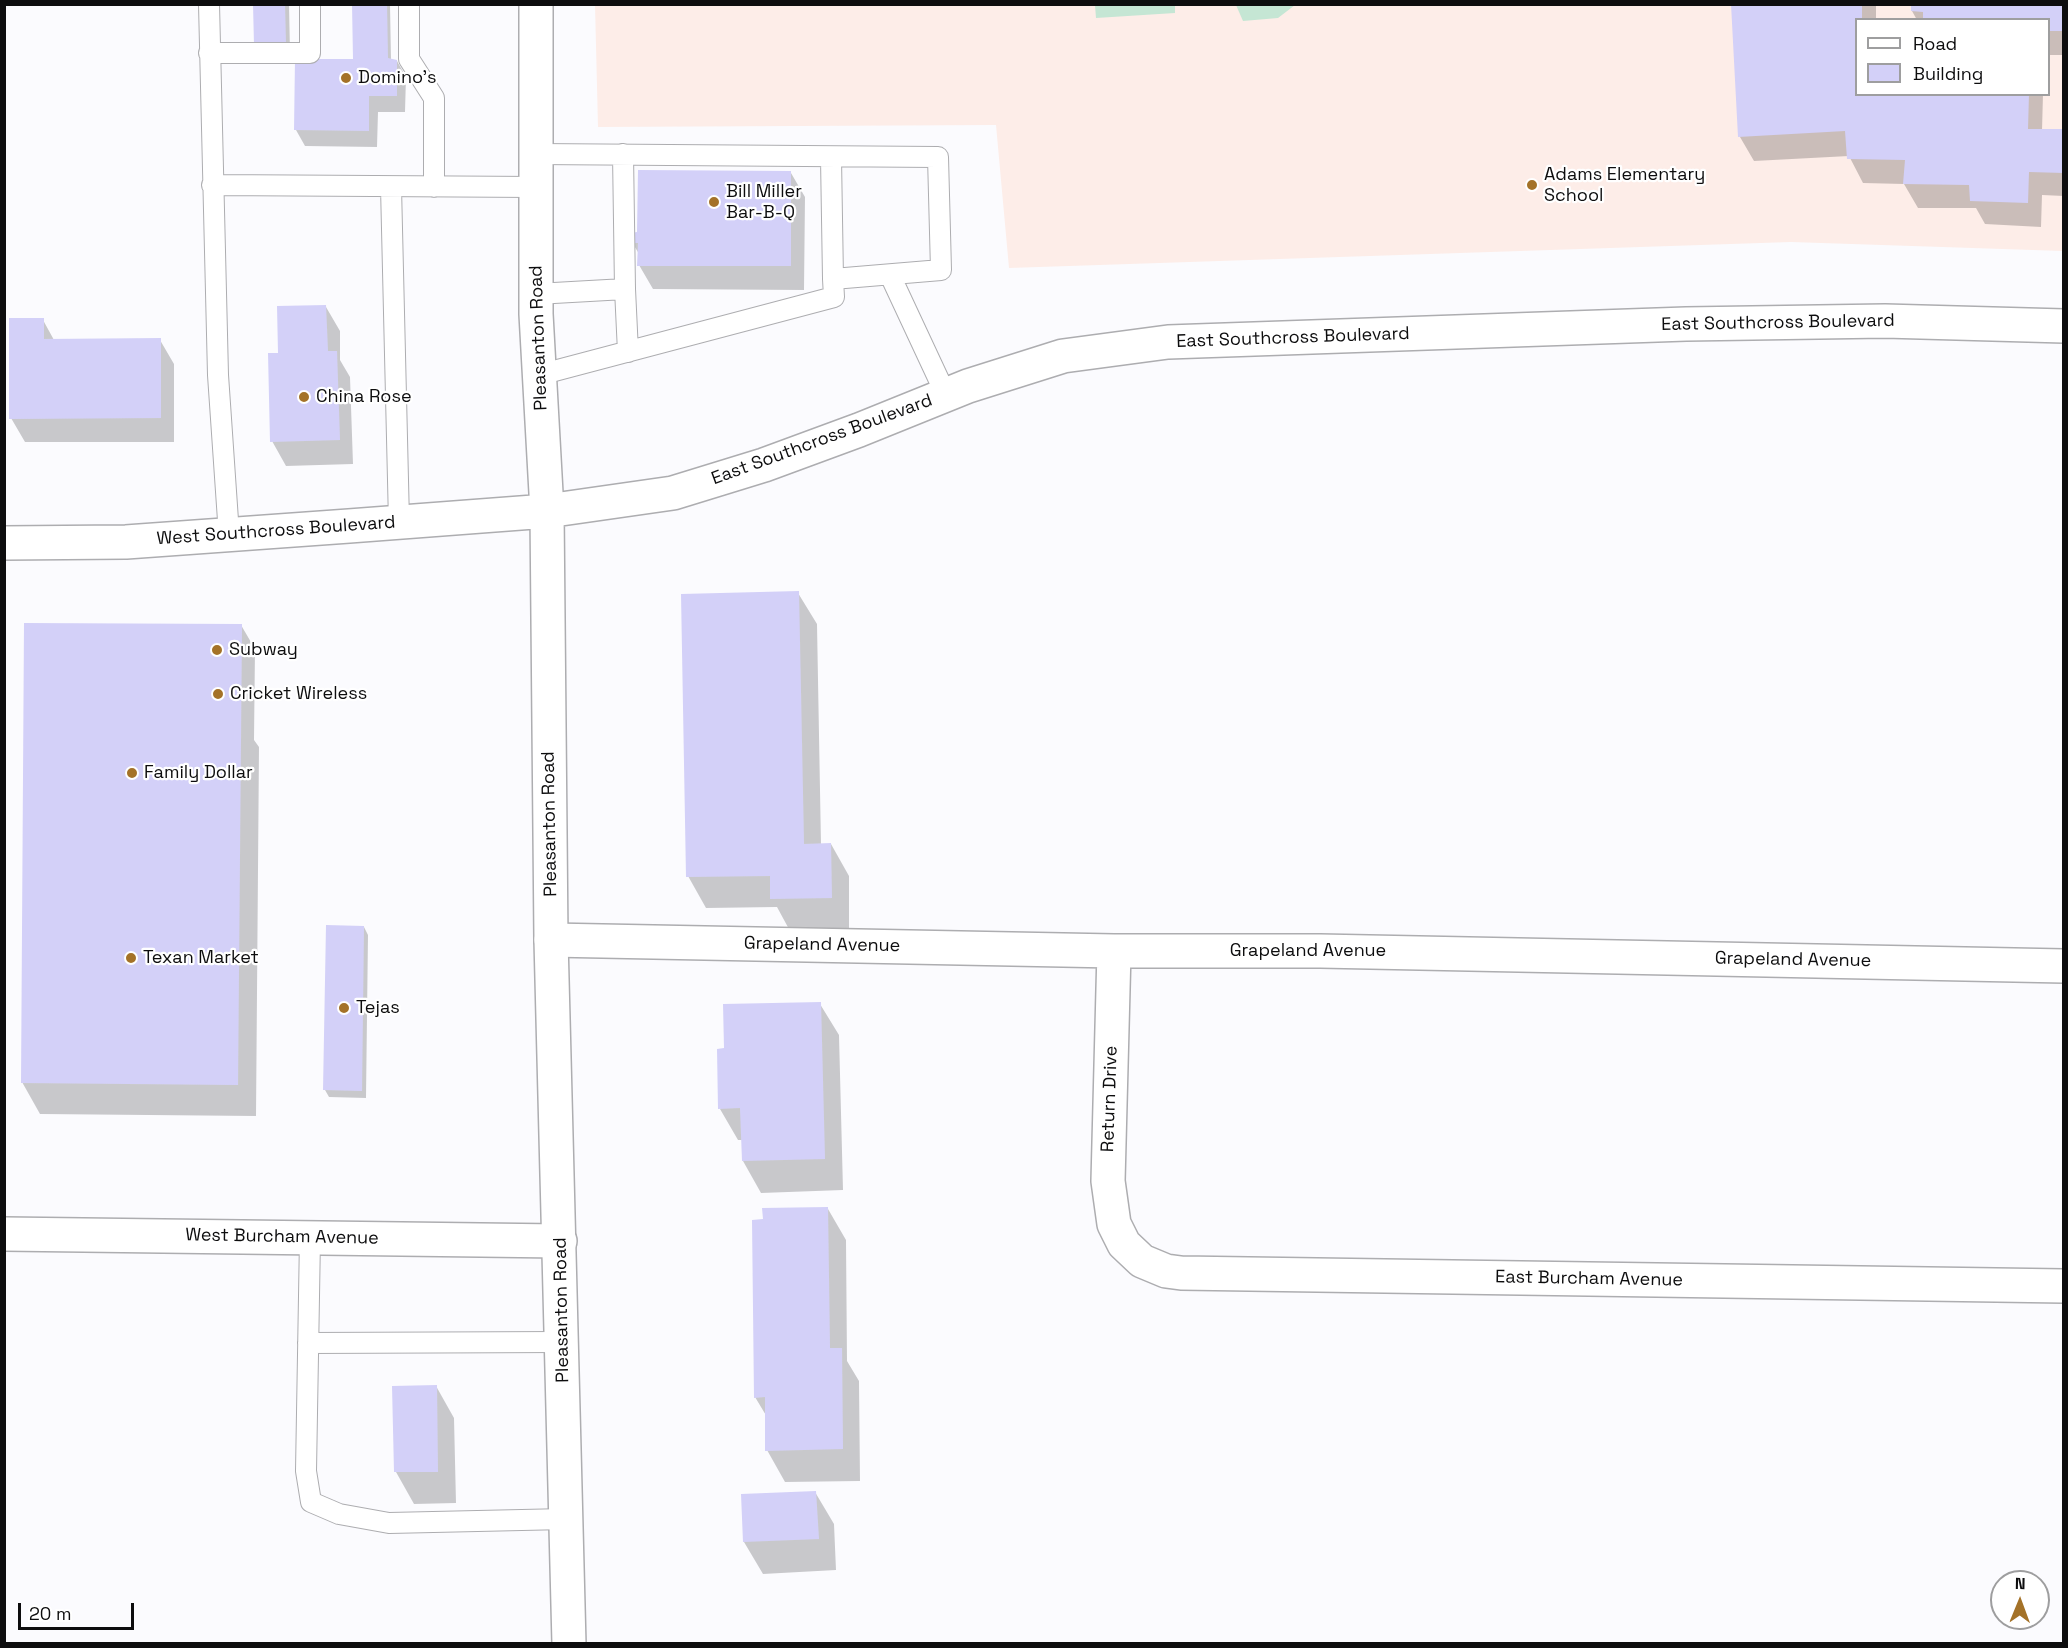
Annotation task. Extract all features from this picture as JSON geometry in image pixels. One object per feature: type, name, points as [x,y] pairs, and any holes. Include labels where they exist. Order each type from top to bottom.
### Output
[{"type":"main road","name":"Pleasanton Road","points":[[536,4],[536,294],[547,511],[551,940],[569,1644]]},
{"type":"main road","name":"East Southcross Boulevard","points":[[547,511],[673,493],[765,465],[968,386],[1063,356],[1168,342],[1674,325],[1873,321],[2064,326]]},
{"type":"main road","name":"West Southcross Boulevard","points":[[4,543],[126,542],[547,511]]},
{"type":"main road","name":"Grapeland Avenue","points":[[551,940],[1114,951],[1320,951],[2064,966]]},
{"type":"main road","name":"Return Drive","points":[[1114,951],[1108,1181],[1114,1224],[1124,1244]]},
{"type":"main road","name":"West Burcham Avenue","points":[[4,1234],[560,1241]]},
{"type":"main road","name":"East Burcham Avenue","points":[[1124,1244],[1142,1261],[1180,1274],[2064,1286]]},
{"type":"lane","points":[[209,4],[218,375],[229,535]]},
{"type":"lane","points":[[209,53],[310,52],[310,4]]},
{"type":"lane","points":[[409,4],[409,59],[434,98],[434,187]]},
{"type":"lane","points":[[536,154],[938,157],[941,270],[833,279]]},
{"type":"lane","points":[[623,154],[628,352]]},
{"type":"lane","points":[[539,375],[834,297],[831,158]]},
{"type":"lane","points":[[212,185],[536,187]]},
{"type":"lane","points":[[391,187],[399,522]]},
{"type":"lane","points":[[890,275],[946,395]]},
{"type":"lane","points":[[536,294],[625,289]]},
{"type":"lane","points":[[310,1238],[306,1471],[311,1502],[339,1514],[389,1523],[566,1519]]},
{"type":"lane","points":[[308,1343],[562,1342]]},
{"type":"shaded area","name":"Adams Elementary School","points":[[595,5],[2063,5],[2063,251],[1791,242],[1009,268],[996,125],[598,127]]},
{"type":"green space","points":[[1095,5],[1175,5],[1175,13],[1096,18]]},
{"type":"green space","points":[[1236,5],[1295,5],[1278,18],[1243,21]]},
{"type":"building","points":[[253,4],[285,4],[286,44],[254,45]]},
{"type":"building","name":"Domino's","points":[[352,4],[387,4],[388,58],[397,60],[397,96],[369,96],[369,131],[294,130],[295,59],[353,59]]},
{"type":"building","points":[[1731,4],[1862,4],[1862,18],[1855,18],[1855,96],[2029,96],[2028,129],[2064,129],[2064,173],[2029,172],[2028,203],[1970,201],[1969,185],[1903,184],[1905,160],[1847,159],[1845,131],[1738,137]]},
{"type":"building","points":[[1911,5],[2064,5],[2064,31],[2050,31],[2050,18],[1923,18],[1923,12],[1911,11]]},
{"type":"building","name":"Bill Miller Bar-B-Q","points":[[638,170],[791,171],[791,266],[637,266],[638,243],[630,243],[631,233],[637,232]]},
{"type":"building","name":"China Rose","points":[[326,305],[328,351],[337,351],[340,440],[270,442],[268,353],[278,353],[277,306]]},
{"type":"building","points":[[9,318],[44,318],[44,339],[161,338],[161,418],[9,419]]},
{"type":"building","points":[[799,591],[804,844],[831,843],[832,898],[770,899],[770,876],[686,877],[681,594]]},
{"type":"building","points":[[24,623],[242,624],[238,1085],[21,1083]]},
{"type":"building","name":"Tejas","points":[[326,925],[364,926],[362,1091],[323,1090]]},
{"type":"building","points":[[821,1002],[825,1159],[742,1161],[740,1108],[718,1109],[717,1049],[724,1048],[723,1004]]},
{"type":"building","points":[[828,1207],[830,1348],[842,1348],[843,1449],[765,1451],[765,1397],[754,1398],[752,1220],[763,1219],[762,1208]]},
{"type":"building","points":[[437,1385],[438,1472],[394,1472],[392,1386]]},
{"type":"building","points":[[816,1491],[819,1539],[743,1542],[741,1494]]},
{"type":"place","name":"Domino's","points":[[346,78]]},
{"type":"place","name":"Adams Elementary School","points":[[1532,185]]},
{"type":"place","name":"Bill Miller Bar-B-Q","points":[[714,202]]},
{"type":"place","name":"China Rose","points":[[304,397]]},
{"type":"place","name":"Subway","points":[[217,650]]},
{"type":"place","name":"Cricket Wireless","points":[[218,694]]},
{"type":"place","name":"Family Dollar","points":[[132,773]]},
{"type":"place","name":"Texan Market","points":[[131,958]]},
{"type":"place","name":"Tejas","points":[[344,1008]]}]
